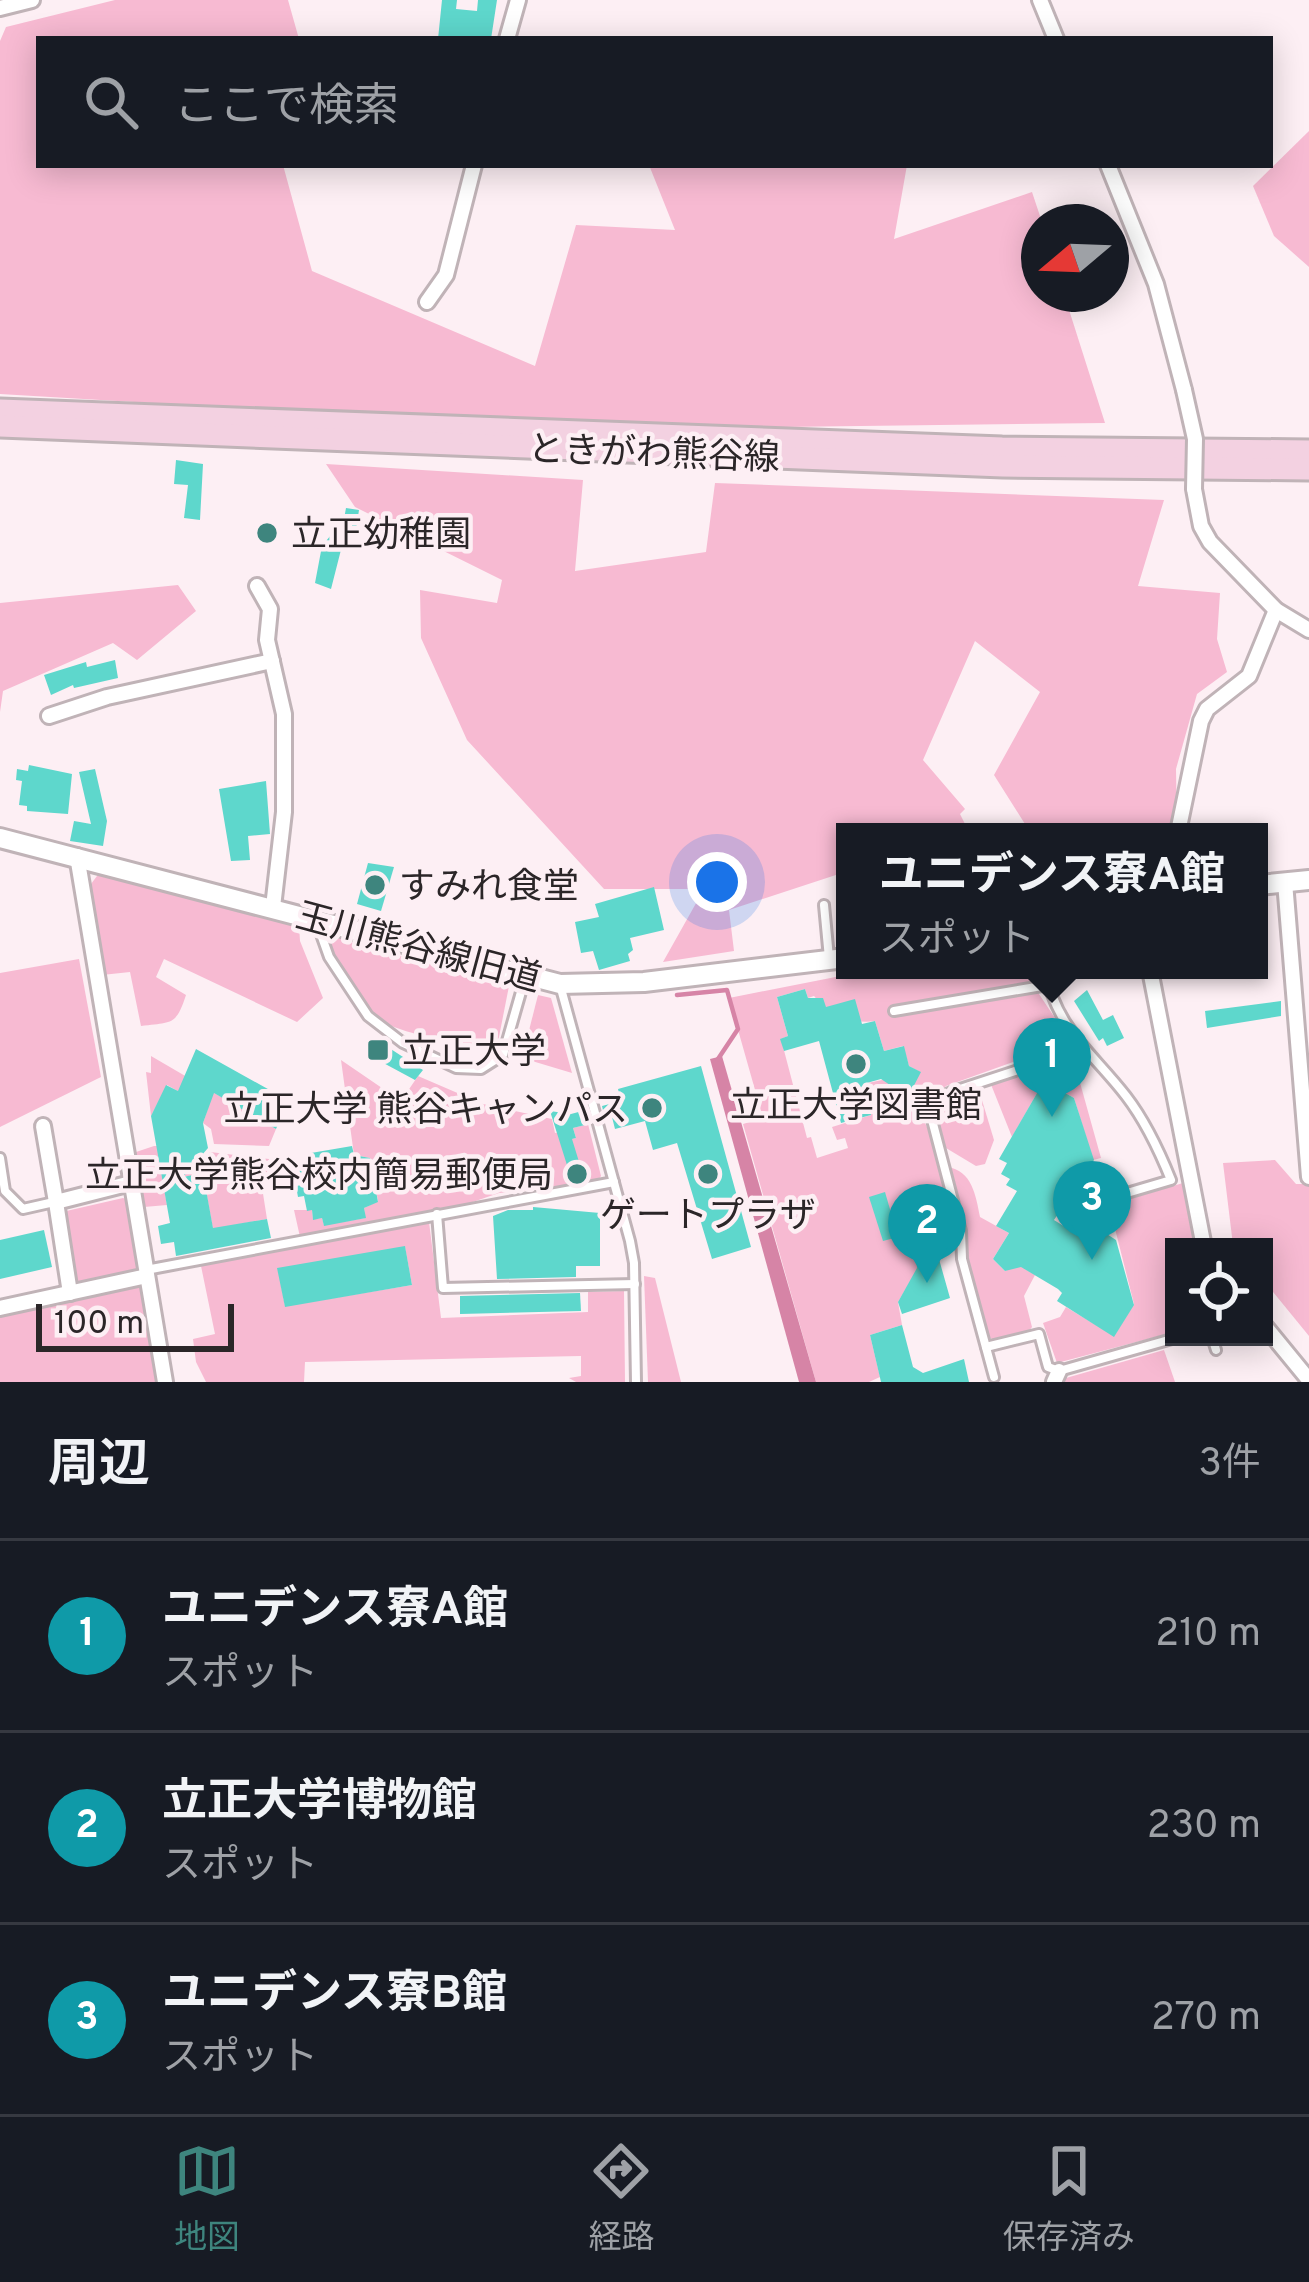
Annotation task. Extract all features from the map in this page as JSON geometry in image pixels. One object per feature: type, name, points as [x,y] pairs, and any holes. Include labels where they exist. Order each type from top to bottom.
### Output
[{"type":"main road","name":"ときがわ熊谷線","points":[[0,410],[1002,448],[1309,451]]},
{"type":"main road","name":"ときがわ熊谷線","points":[[0,426],[1003,466],[1309,469]]},
{"type":"street","points":[[0,8],[32,0]]},
{"type":"street","points":[[509,36],[518,0]]},
{"type":"street","points":[[1040,0],[1055,36]]},
{"type":"street","points":[[427,302],[446,275],[473,168]]},
{"type":"street","points":[[1109,168],[1156,284],[1184,390],[1195,439],[1194,489],[1202,526],[1210,542],[1276,610],[1309,630]]},
{"type":"street","points":[[257,586],[270,609],[267,640],[284,714],[284,812],[273,908]]},
{"type":"street","points":[[1180,823],[1201,721],[1207,709],[1249,676],[1276,610]]},
{"type":"street","points":[[50,716],[106,697],[272,661]]},
{"type":"street","name":"玉川熊谷線旧道","points":[[0,838],[560,983],[629,984],[836,959]]},
{"type":"street","points":[[77,856],[165,1382]]},
{"type":"street","points":[[1268,883],[1309,880]]},
{"type":"street","points":[[1285,882],[1309,1177]]},
{"type":"street","points":[[1152,979],[1202,1238]]},
{"type":"street","points":[[43,1126],[70,1293]]},
{"type":"street","points":[[56,1202],[131,1183]]},
{"type":"street","points":[[0,1308],[146,1273]]},
{"type":"street","points":[[1273,1335],[1309,1380]]},
{"type":"lane","points":[[824,904],[836,955]]},
{"type":"lane","points":[[317,920],[329,957],[368,1016],[403,1043],[456,1068],[481,1069],[503,1055],[526,977]]},
{"type":"lane","points":[[1047,979],[1082,1049],[1124,1093],[1172,1180],[1110,1198]]},
{"type":"lane","points":[[560,983],[630,1241],[636,1382]]},
{"type":"lane","points":[[894,1012],[1048,985]]},
{"type":"lane","points":[[994,1377],[931,1116],[951,1092],[1082,1049]]},
{"type":"lane","points":[[0,1158],[5,1191],[23,1209],[56,1202]]},
{"type":"lane","points":[[146,1273],[614,1182]]},
{"type":"lane","points":[[437,1214],[442,1288],[634,1284]]},
{"type":"lane","points":[[986,1347],[1039,1334],[1048,1367],[1056,1376],[1165,1341]]},
{"type":"lane","points":[[1215,1346],[1216,1350]]},
{"type":"shaded area","points":[[115,0],[288,0],[298,36],[36,36],[36,168],[284,168],[312,271],[535,366],[576,225],[675,230],[650,168],[906,168],[894,239],[1032,192],[1036,204],[1021,204],[1021,312],[1070,312],[1105,423],[700,428],[0,394],[0,41],[6,27]]},
{"type":"shaded area","points":[[1309,131],[1309,267],[1274,236],[1253,186]]},
{"type":"shaded area","points":[[326,464],[583,480],[575,571],[706,552],[715,483],[1164,500],[1138,586],[1220,593],[1217,639],[1227,672],[1197,694],[1176,769],[1177,823],[1024,823],[994,775],[1040,692],[975,641],[923,760],[965,809],[960,814],[964,823],[836,823],[836,875],[729,910],[734,951],[663,962],[704,889],[604,889],[467,740],[421,638],[420,590],[497,603],[502,580],[355,507]]},
{"type":"shaded area","points":[[178,585],[196,611],[137,660],[113,643],[3,691],[0,712],[0,603]]},
{"type":"shaded area","points":[[100,872],[299,925],[300,941],[323,998],[297,1022],[164,959],[156,977],[186,995],[171,1021],[141,1026],[130,972],[102,975],[88,888]]},
{"type":"shaded area","points":[[326,935],[509,986],[498,1042],[486,1050],[383,1022],[355,996]]},
{"type":"shaded area","points":[[79,959],[101,1077],[0,1127],[0,973]]},
{"type":"shaded area","points":[[836,977],[1038,979],[1024,994],[1037,991],[1065,1033],[1066,1043],[946,1086],[921,1115],[957,1233],[922,1245],[925,1256],[898,1302],[902,1325],[870,1335],[880,1377],[869,1382],[816,1382],[743,1124],[763,1118],[729,998]],"holes":[[[805,989],[808,998],[814,996],[850,1019],[875,1021],[884,1051],[903,1046],[909,1066],[920,1072],[863,1084],[871,1115],[832,1127],[837,1140],[845,1138],[848,1148],[817,1158],[811,1137],[807,1138],[781,1039],[788,1036],[777,997]]]},
{"type":"shaded area","points":[[538,995],[551,998],[572,1073],[522,1058]]},
{"type":"shaded area","points":[[1072,1054],[1101,1158],[1093,1160],[1074,1098],[1044,1081],[1012,1137],[990,1082]]},
{"type":"shaded area","points":[[151,1056],[276,1129],[269,1146],[214,1144],[211,1129],[203,1123],[208,1108],[167,1085],[151,1116],[146,1072],[151,1073]]},
{"type":"shaded area","points":[[722,1056],[816,1382],[799,1382],[710,1059]]},
{"type":"shaded area","points":[[341,1060],[401,1101],[418,1076],[483,1104],[552,1119],[555,1133],[572,1139],[576,1138],[573,1128],[588,1124],[601,1176],[596,1183],[499,1193],[461,1206],[300,1237],[294,1210],[312,1210],[313,1219],[322,1218],[324,1225],[365,1218],[364,1208],[378,1201],[370,1158],[354,1155]]},
{"type":"shaded area","points":[[978,1087],[994,1140],[985,1164],[976,1166],[946,1148],[935,1117],[943,1101]]},
{"type":"shaded area","points":[[154,1146],[186,1146],[197,1165],[210,1152],[269,1159],[271,1177],[261,1181],[267,1219],[213,1229],[203,1174],[181,1177],[176,1151],[158,1155],[167,1205],[144,1207],[136,1152]]},
{"type":"shaded area","points":[[1275,1160],[1296,1184],[1309,1184],[1309,1336],[1273,1292],[1273,1238],[1232,1238],[1223,1163]]},
{"type":"shaded area","points":[[947,1167],[967,1179],[980,1217],[1009,1233],[993,1259],[1005,1271],[1017,1264],[1035,1275],[1024,1296],[1029,1331],[995,1341],[989,1337],[964,1255],[966,1238]]},
{"type":"shaded area","points":[[1183,1183],[1197,1238],[1165,1238],[1165,1334],[1057,1363],[1043,1323],[1060,1317],[1066,1307],[1114,1336],[1134,1304],[1109,1205]]},
{"type":"shaded area","points":[[128,1200],[139,1265],[134,1271],[75,1285],[62,1212]]},
{"type":"shaded area","points":[[429,1222],[441,1318],[588,1312],[588,1292],[624,1291],[625,1382],[569,1378],[581,1376],[581,1356],[305,1362],[304,1382],[206,1382],[196,1362],[193,1339],[215,1334],[201,1266]],"holes":[[[405,1247],[412,1285],[285,1306],[278,1269]]]},
{"type":"shaded area","points":[[644,1276],[655,1278],[681,1382],[648,1382]]},
{"type":"shaded area","points":[[142,1280],[161,1382],[0,1382],[0,1313]]},
{"type":"shaded area","points":[[1164,1350],[1175,1382],[1052,1382]]},
{"type":"building","points":[[442,0],[457,0],[456,9],[477,11],[478,0],[497,0],[491,36],[438,36]]},
{"type":"building","points":[[176,460],[203,464],[200,520],[184,518],[188,485],[174,484]]},
{"type":"building","points":[[346,508],[359,510],[355,536],[345,534],[331,589],[315,583],[322,546],[344,519]]},
{"type":"building","points":[[115,660],[118,678],[73,685],[51,695],[44,675],[86,662],[87,667]]},
{"type":"building","points":[[29,765],[72,774],[68,814],[27,811],[27,806],[19,805],[22,781],[16,780],[17,769],[28,771]]},
{"type":"building","points":[[95,769],[107,821],[103,846],[70,841],[74,821],[91,824],[79,772]]},
{"type":"building","points":[[266,781],[270,834],[248,836],[250,860],[231,861],[219,789]]},
{"type":"building","name":"すみれ食堂","points":[[368,863],[394,867],[381,911],[357,904]]},
{"type":"building","points":[[654,887],[664,930],[630,938],[630,961],[599,970],[593,951],[581,953],[575,922],[599,917],[595,904]]},
{"type":"building","name":"立正大学図書館","points":[[805,989],[808,998],[823,998],[826,1007],[855,999],[862,1024],[875,1021],[884,1051],[904,1046],[909,1066],[921,1072],[908,1097],[881,1079],[863,1084],[871,1115],[841,1123],[819,1041],[784,1051],[780,1039],[788,1036],[777,997]]},
{"type":"building","points":[[1087,990],[1103,1020],[1113,1015],[1124,1038],[1107,1046],[1103,1038],[1099,1041],[1074,1001]]},
{"type":"building","points":[[1281,1001],[1281,1016],[1207,1028],[1205,1011]]},
{"type":"building","points":[[377,1040],[423,1070],[415,1080],[376,1059],[371,1049]]},
{"type":"building","points":[[196,1049],[284,1098],[277,1109],[283,1113],[276,1129],[214,1093],[203,1123],[208,1148],[183,1177],[203,1173],[213,1228],[267,1219],[271,1238],[176,1256],[174,1242],[161,1244],[158,1226],[170,1223],[151,1116],[166,1085],[178,1091]]},
{"type":"building","name":"ゲートプラザ","points":[[701,1066],[751,1247],[712,1259],[677,1143],[653,1150],[645,1121],[615,1129],[612,1117],[605,1119],[602,1106],[621,1101],[618,1089]]},
{"type":"building","points":[[1044,1081],[1074,1098],[1094,1160],[1054,1220],[1078,1235],[1087,1221],[1116,1240],[1134,1305],[1114,1337],[1057,1301],[1062,1293],[1058,1289],[1021,1267],[1005,1271],[993,1259],[1009,1233],[996,1226],[1017,1191],[1006,1185],[1010,1179],[1001,1174],[1007,1163],[999,1159]]},
{"type":"building","points":[[586,1110],[589,1124],[573,1128],[576,1138],[572,1139],[584,1178],[572,1181],[550,1111]]},
{"type":"building","points":[[352,1146],[354,1155],[370,1158],[378,1202],[364,1208],[366,1218],[324,1226],[322,1218],[313,1220],[312,1210],[307,1211],[304,1196],[298,1197],[299,1167],[312,1159],[311,1153]]},
{"type":"building","points":[[885,1192],[898,1237],[883,1241],[869,1197]]},
{"type":"building","points":[[533,1207],[600,1213],[600,1266],[576,1266],[576,1277],[497,1279],[493,1216]]},
{"type":"building","points":[[44,1230],[52,1267],[0,1279],[0,1240]]},
{"type":"building","points":[[405,1246],[412,1285],[285,1307],[277,1268]]},
{"type":"building","points":[[937,1252],[950,1298],[902,1314],[898,1302],[917,1268],[916,1258]]},
{"type":"building","points":[[580,1293],[581,1311],[460,1314],[460,1296]]},
{"type":"building","points":[[902,1325],[913,1367],[923,1373],[964,1359],[969,1382],[881,1382],[870,1335]]},
{"type":"waterway","points":[[677,995],[727,990],[738,1029],[718,1059]]},
{"type":"place","name":"立正幼稚園","points":[[267,533]]},
{"type":"place","name":"すみれ食堂","points":[[375,885]]},
{"type":"place","name":"立正大学","points":[[378,1050]]},
{"type":"place","name":"立正大学図書館","points":[[856,1064]]},
{"type":"place","name":"立正大学 熊谷キャンパス","points":[[652,1108]]},
{"type":"place","name":"ユニデンス寮A館","points":[[1052,1117]]},
{"type":"place","name":"立正大学熊谷校内簡易郵便局","points":[[577,1174]]},
{"type":"place","name":"ゲートプラザ","points":[[708,1174]]},
{"type":"place","name":"ユニデンス寮B館","points":[[1092,1260]]},
{"type":"place","name":"立正大学博物館","points":[[927,1283]]}]
